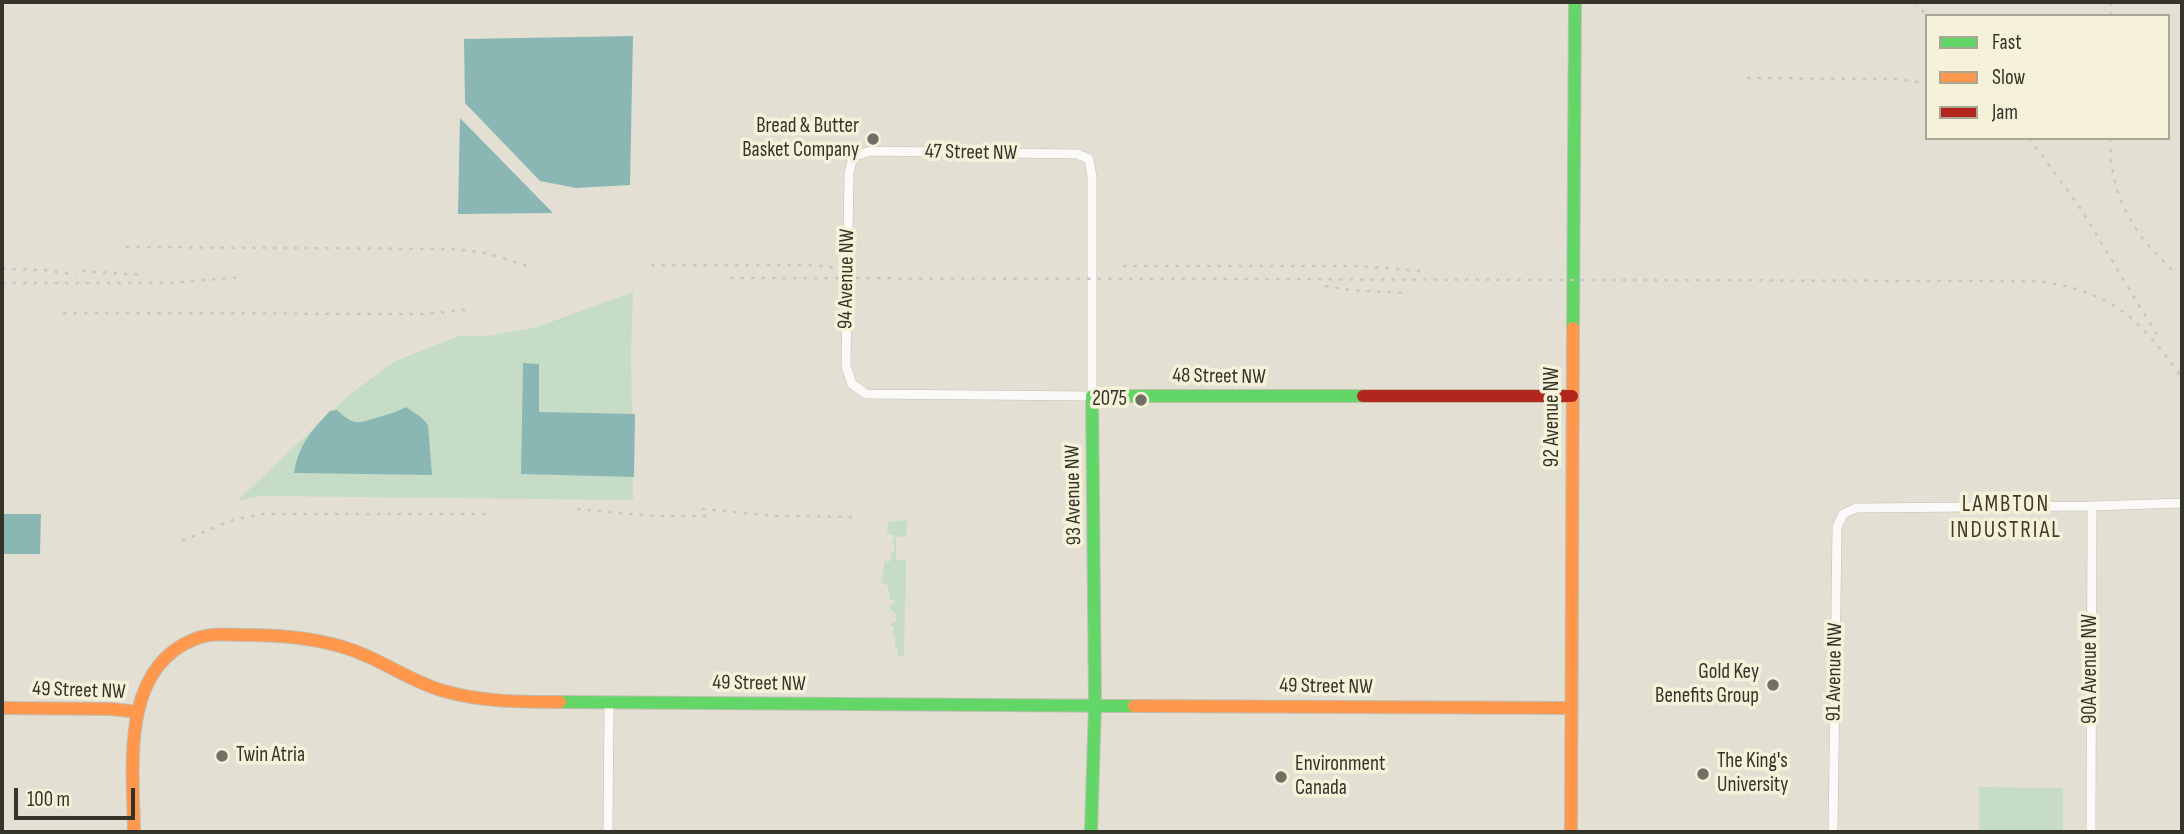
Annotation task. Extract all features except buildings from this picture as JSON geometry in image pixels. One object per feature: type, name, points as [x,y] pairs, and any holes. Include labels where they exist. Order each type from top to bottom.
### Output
[{"type":"street","name":"92 Avenue NW","points":[[1571,832],[1574,2]]},
{"type":"street","name":"47 Street NW","points":[[853,157],[870,151],[1077,154],[1089,159]]},
{"type":"street","name":"94 Avenue NW","points":[[853,157],[849,173],[846,366],[852,384],[866,394]]},
{"type":"street","name":"93 Avenue NW","points":[[1089,159],[1092,177],[1095,704],[1091,832]]},
{"type":"street","name":"48 Street NW","points":[[866,394],[1572,396]]},
{"type":"street","points":[[2092,506],[2182,503]]},
{"type":"street","name":"91 Avenue NW","points":[[1833,832],[1837,527],[1843,514],[1856,508],[2092,506]]},
{"type":"street","name":"90A Avenue NW","points":[[2091,832],[2092,506]]},
{"type":"street","name":"49 Street NW","points":[[2,708],[111,709],[138,712],[145,683],[162,659],[185,643],[202,637],[221,635],[269,635],[328,642],[356,650],[436,689],[505,702],[1571,708]]},
{"type":"street","points":[[608,832],[609,702]]},
{"type":"street","points":[[134,832],[134,747],[138,712]]},
{"type":"green space","points":[[633,292],[633,500],[259,496],[237,501],[349,395],[395,361],[459,336],[487,336],[537,327]]},
{"type":"green space","points":[[907,520],[906,536],[896,537],[896,560],[906,560],[904,656],[898,656],[895,634],[892,633],[894,627],[889,625],[896,621],[896,614],[890,605],[894,604],[895,600],[890,600],[888,586],[881,582],[885,561],[891,561],[890,554],[894,552],[894,544],[890,543],[894,542],[894,535],[887,534],[888,522]]},
{"type":"green space","points":[[1979,787],[2063,788],[2063,832],[1979,832]]},
{"type":"water","points":[[633,36],[630,185],[576,188],[540,181],[465,103],[464,39]]},
{"type":"water","points":[[460,118],[553,213],[458,214]]},
{"type":"water","points":[[523,363],[539,364],[539,412],[635,414],[634,477],[521,474]]},
{"type":"water","points":[[406,407],[428,425],[432,475],[294,473],[299,454],[307,439],[330,411],[337,410],[348,419],[361,422]]},
{"type":"water","points":[[2,514],[41,514],[40,554],[2,554]]},
{"type":"railway","points":[[1915,2],[1925,14]]},
{"type":"railway","points":[[2111,2],[2111,14]]},
{"type":"railway","points":[[1747,78],[1895,79],[1925,83]]},
{"type":"railway","points":[[2030,140],[2077,203],[2157,335]]},
{"type":"railway","points":[[2110,140],[2114,178],[2126,211],[2145,241],[2172,270]]},
{"type":"railway","points":[[126,247],[452,249],[487,253],[533,268]]},
{"type":"railway","points":[[651,265],[816,265],[858,271]]},
{"type":"railway","points":[[1123,266],[1361,266],[1420,271]]},
{"type":"railway","points":[[2,269],[44,270],[76,275]]},
{"type":"railway","points":[[82,271],[144,275]]},
{"type":"railway","points":[[2,283],[167,283],[243,277]]},
{"type":"railway","points":[[730,278],[2038,281],[2086,292],[2122,311],[2152,339],[2182,378]]},
{"type":"railway","points":[[1325,286],[1405,293]]},
{"type":"railway","points":[[63,313],[427,314],[472,309]]},
{"type":"railway","points":[[577,509],[656,516],[709,516]]},
{"type":"railway","points":[[702,509],[776,516],[852,517]]},
{"type":"railway","points":[[182,541],[233,520],[263,514],[486,514]]},
{"type":"traffic: fast","points":[[1573,328],[1575,2]]},
{"type":"traffic: fast","points":[[1091,832],[1095,704],[1092,396],[1363,396]]},
{"type":"traffic: fast","points":[[560,702],[1134,706]]},
{"type":"traffic: slow","points":[[1571,832],[1573,328]]},
{"type":"traffic: slow","points":[[134,832],[133,750],[142,696],[154,672],[171,653],[201,637],[221,634],[261,635],[313,640],[352,650],[420,682],[458,695],[502,701],[560,702]]},
{"type":"traffic: slow","points":[[1134,706],[1571,708]]},
{"type":"traffic: slow","points":[[2,708],[111,709],[138,712]]},
{"type":"traffic: jam","points":[[1363,396],[1572,396]]},
{"type":"place","name":"Bread & Butter Basket Company","points":[[873,139]]},
{"type":"place","name":"2075","points":[[1141,400]]},
{"type":"place","name":"Gold Key Benefits Group","points":[[1773,685]]},
{"type":"place","name":"Twin Atria","points":[[222,756]]},
{"type":"place","name":"The King's University","points":[[1703,774]]},
{"type":"place","name":"Environment Canada","points":[[1281,777]]},
{"type":"district","name":"LAMBTON INDUSTRIAL","points":[[2006,518]]}]
